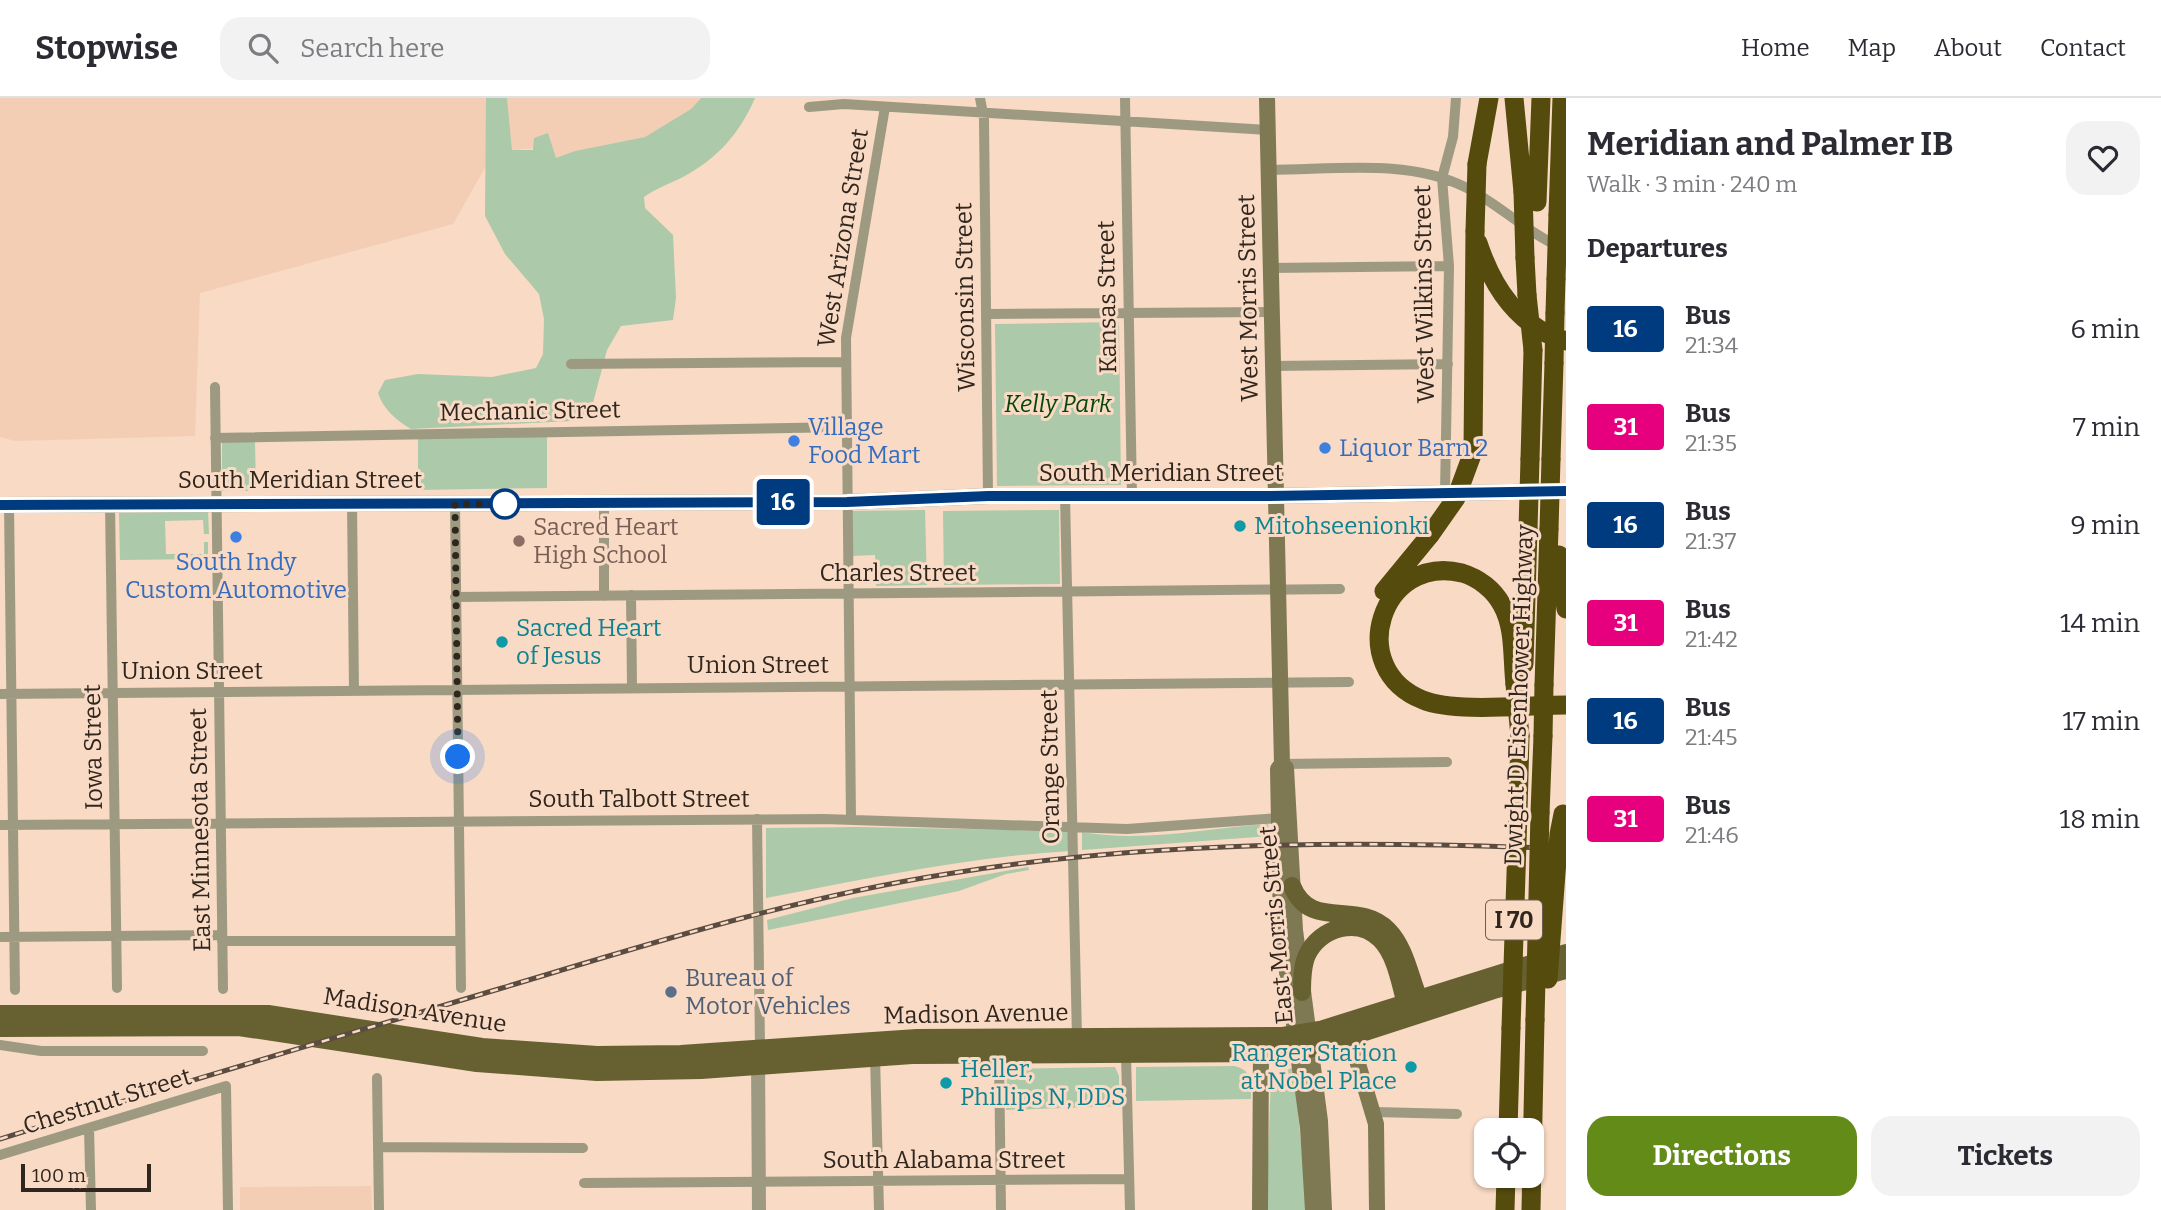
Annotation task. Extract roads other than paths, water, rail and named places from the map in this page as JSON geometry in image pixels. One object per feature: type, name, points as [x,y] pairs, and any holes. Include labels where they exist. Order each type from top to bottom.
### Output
[{"type":"highway","points":[[1514,98],[1530,197]]},
{"type":"highway","name":"Dwight D Eisenhower Highway","points":[[1508,1118],[1520,736],[1519,684],[1528,529],[1533,351],[1530,197],[1541,98]]},
{"type":"highway","points":[[1562,98],[1556,279],[1560,320],[1551,469],[1553,530],[1566,609]]},
{"type":"highway","points":[[1488,100],[1477,164],[1473,452],[1456,498],[1386,589],[1371,617],[1369,649],[1380,679],[1403,701],[1432,713],[1566,714]]},
{"type":"highway","points":[[1475,232],[1490,276],[1504,299],[1537,329],[1566,341]]},
{"type":"highway","name":"Dwight D Eisenhower Highway","points":[[1531,1210],[1534,1087],[1539,1018],[1544,685],[1553,530]]},
{"type":"highway","points":[[1519,684],[1508,620],[1498,598],[1484,584],[1462,573],[1434,572],[1412,580],[1391,598],[1380,624],[1380,652],[1396,682],[1412,695],[1447,705],[1566,705]]},
{"type":"highway","points":[[1539,1018],[1559,834],[1565,810]]},
{"type":"highway","points":[[1505,1210],[1506,1188]]},
{"type":"main road","name":"West Morris Street","points":[[1267,98],[1276,496]]},
{"type":"main road","name":"South Meridian Street","points":[[4,505],[847,502],[988,496],[1276,496],[1566,491]]},
{"type":"main road","name":"East Morris Street","points":[[1276,496],[1282,764],[1278,769],[1281,928],[1308,1128],[1313,1210]]},
{"type":"main road","name":"East Morris Street","points":[[1282,764],[1288,770],[1292,886],[1302,992],[1321,1121],[1324,1210]]},
{"type":"main road","points":[[1292,886],[1297,899],[1307,908],[1366,916],[1387,929],[1398,943],[1412,1002]]},
{"type":"main road","points":[[1302,992],[1305,962],[1314,944],[1334,930],[1354,927],[1373,934],[1388,950],[1412,1002]]},
{"type":"main road","name":"Madison Avenue","points":[[1321,1038],[1412,1002],[1566,953]]},
{"type":"main road","name":"Madison Avenue","points":[[0,1028],[239,1027],[477,1063],[559,1071],[656,1072],[759,1056],[907,1039],[1077,1038],[1284,1044],[1350,1037],[1497,989],[1566,970]]},
{"type":"main road","name":"Madison Avenue","points":[[0,1014],[268,1014],[482,1047],[547,1053],[875,1057],[1261,1055],[1284,1044]]},
{"type":"main road","points":[[1350,1037],[1374,1112],[1379,1152],[1377,1210]]},
{"type":"main road","name":"East Morris Street","points":[[1260,1210],[1261,1055]]},
{"type":"street","name":"Wisconsin Street","points":[[980,98],[983,113],[988,496]]},
{"type":"street","name":"Kansas Street","points":[[1125,98],[1132,496]]},
{"type":"street","name":"West Wilkins Street","points":[[1444,492],[1449,266],[1442,178],[1453,136],[1456,98]]},
{"type":"street","points":[[809,107],[839,104],[1268,130]]},
{"type":"street","name":"West Arizona Street","points":[[851,820],[846,332],[885,107]]},
{"type":"street","points":[[1268,170],[1399,169],[1442,178],[1479,195],[1544,239],[1566,250]]},
{"type":"street","points":[[1270,268],[1449,266]]},
{"type":"street","points":[[987,314],[1271,312]]},
{"type":"street","points":[[571,364],[846,362]]},
{"type":"street","points":[[1272,366],[1448,365]]},
{"type":"street","name":"East Minnesota Street","points":[[215,387],[223,989]]},
{"type":"street","name":"Mechanic Street","points":[[215,438],[847,427]]},
{"type":"street","name":"Orange Street","points":[[1065,496],[1077,1038]]},
{"type":"street","points":[[352,502],[354,691]]},
{"type":"street","points":[[604,503],[604,596]]},
{"type":"street","name":"Iowa Street","points":[[110,504],[117,988]]},
{"type":"street","points":[[455,504],[461,988]]},
{"type":"street","points":[[4,505],[5,694],[13,825],[15,990]]},
{"type":"street","name":"Charles Street","points":[[455,597],[1340,589]]},
{"type":"street","points":[[631,595],[632,687]]},
{"type":"street","name":"Union Street","points":[[5,694],[1349,682]]},
{"type":"street","points":[[1282,764],[1447,762]]},
{"type":"street","name":"South Talbott Street","points":[[0,825],[757,819],[1127,829],[1279,818]]},
{"type":"street","points":[[757,819],[759,1210]]},
{"type":"street","points":[[0,937],[460,940]]},
{"type":"street","points":[[0,1045],[41,1051],[203,1051]]},
{"type":"street","points":[[999,1055],[1001,1210]]},
{"type":"street","points":[[1126,1055],[1130,1210]]},
{"type":"street","points":[[875,1057],[879,1210]]},
{"type":"street","points":[[377,1078],[379,1210]]},
{"type":"street","name":"Chestnut Street","points":[[0,1155],[226,1086],[228,1210]]},
{"type":"street","points":[[1374,1112],[1457,1114]]},
{"type":"street","points":[[89,1128],[91,1210]]},
{"type":"street","points":[[378,1147],[583,1148]]},
{"type":"street","name":"South Alabama Street","points":[[584,1183],[1129,1179]]},
{"type":"railway","points":[[0,1139],[667,939],[778,909],[890,884],[1023,863],[1178,849],[1333,844],[1566,849]]},
{"type":"place","name":"Village Food Mart","points":[[794,441]]},
{"type":"place","name":"Liquor Barn 2","points":[[1325,448]]},
{"type":"place","name":"Mitohseenionki","points":[[1240,526]]},
{"type":"place","name":"South Indy Custom Automotive","points":[[236,537]]},
{"type":"place","name":"Sacred Heart High School","points":[[519,541]]},
{"type":"place","name":"Sacred Heart of Jesus","points":[[502,642]]},
{"type":"place","name":"Bureau of Motor Vehicles","points":[[671,992]]},
{"type":"place","name":"Ranger Station at Nobel Place","points":[[1411,1067]]},
{"type":"place","name":"Heller, Phillips N, DDS","points":[[946,1083]]},
{"type":"park label","name":"Kelly Park","points":[[1058,404]]}]
